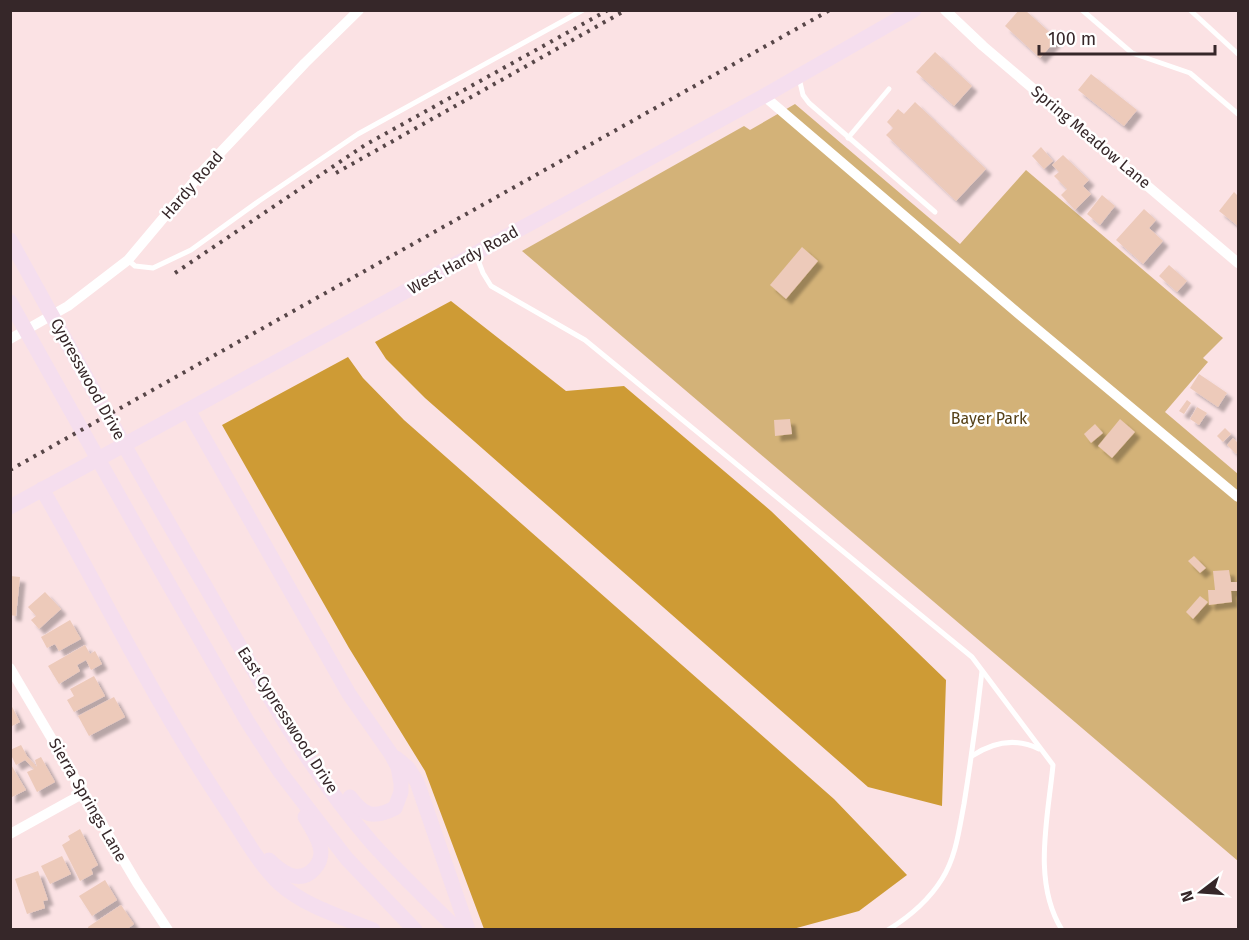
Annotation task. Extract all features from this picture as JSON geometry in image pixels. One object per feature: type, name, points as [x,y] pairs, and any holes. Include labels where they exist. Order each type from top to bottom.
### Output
[{"type":"main road","name":"West Hardy Road","points":[[10,507],[764,96],[914,10]]},
{"type":"main road","name":"Cypresswood Drive","points":[[10,240],[165,518]]},
{"type":"main road","name":"Cypresswood Drive","points":[[10,302],[139,532]]},
{"type":"main road","points":[[188,410],[349,694],[398,767],[401,783],[395,808],[384,814],[361,812],[272,702]]},
{"type":"main road","points":[[42,489],[174,725],[268,871],[296,896],[373,930]]},
{"type":"main road","name":"East Cypresswood Drive","points":[[165,518],[272,702],[314,767],[371,842],[458,930]]},
{"type":"main road","name":"East Cypresswood Drive","points":[[139,532],[247,721],[280,772],[347,859],[415,930]]},
{"type":"main road","points":[[391,754],[408,768],[417,782],[468,930]]},
{"type":"main road","points":[[245,837],[280,871],[291,876],[307,875],[319,861],[321,855],[319,842],[280,772]]},
{"type":"street","name":"Hardy Road","points":[[10,339],[68,306],[128,260],[210,164],[358,10]]},
{"type":"street","name":"Spring Meadow Lane","points":[[945,10],[983,46],[1239,263]]},
{"type":"street","points":[[764,96],[1020,315],[1239,497]]},
{"type":"street","name":"Sierra Springs Lane","points":[[10,668],[137,884],[168,930]]},
{"type":"street","points":[[10,834],[84,793]]},
{"type":"lane","points":[[128,260],[135,267],[153,268],[191,250],[358,134],[583,10]]},
{"type":"lane","points":[[1083,10],[1132,53],[1190,73],[1239,114]]},
{"type":"lane","points":[[1190,10],[1239,54]]},
{"type":"lane","points":[[798,77],[803,95],[809,104],[935,212]]},
{"type":"lane","points":[[848,138],[890,89]]},
{"type":"lane","points":[[475,254],[491,286],[585,340],[972,657],[1053,765],[1044,862],[1048,894],[1062,930]]},
{"type":"lane","points":[[888,930],[924,903],[942,879],[955,852],[972,756],[982,671]]},
{"type":"lane","points":[[972,756],[987,746],[1004,742],[1023,742],[1041,749]]},
{"type":"green space","name":"Bayer Park","points":[[795,104],[960,244],[1026,170],[1223,338],[1203,358],[1208,362],[1165,412],[1238,474],[1238,861],[522,251],[744,126],[750,130]]},
{"type":"shaded area","points":[[451,301],[566,391],[624,386],[771,511],[946,680],[942,806],[868,787],[425,398],[386,359],[375,342]]},
{"type":"shaded area","points":[[348,357],[363,378],[404,420],[834,799],[907,875],[859,911],[793,929],[484,929],[425,771],[349,648],[222,425]]},
{"type":"building","points":[[1019,10],[1025,10],[1057,39],[1040,58],[1005,26]]},
{"type":"building","points":[[935,52],[972,86],[954,106],[916,72]]},
{"type":"building","points":[[1091,74],[1137,110],[1124,126],[1078,90]]},
{"type":"building","points":[[915,102],[986,169],[956,201],[886,135],[893,128],[887,122],[898,109],[904,114]]},
{"type":"building","points":[[1041,147],[1053,161],[1044,169],[1032,156]]},
{"type":"building","points":[[1063,155],[1089,180],[1083,186],[1091,194],[1075,210],[1061,195],[1067,189],[1054,176],[1059,172],[1052,165]]},
{"type":"building","points":[[1234,192],[1238,196],[1238,226],[1219,211]]},
{"type":"building","points":[[1102,195],[1115,206],[1100,225],[1087,214]]},
{"type":"building","points":[[1144,209],[1156,220],[1149,228],[1163,241],[1143,264],[1116,240]]},
{"type":"building","points":[[802,247],[818,261],[786,299],[770,285]]},
{"type":"building","points":[[1169,265],[1187,281],[1177,292],[1159,276]]},
{"type":"building","points":[[1199,374],[1227,393],[1218,407],[1190,388]]},
{"type":"building","points":[[1187,400],[1191,403],[1184,414],[1179,411]]},
{"type":"building","points":[[1197,407],[1207,413],[1199,425],[1190,419]]},
{"type":"building","points":[[790,419],[792,434],[775,436],[774,420]]},
{"type":"building","points":[[1120,419],[1135,432],[1112,458],[1098,446]]},
{"type":"building","points":[[1095,424],[1103,433],[1091,443],[1084,434]]},
{"type":"building","points":[[1225,428],[1231,434],[1223,442],[1217,436]]},
{"type":"building","points":[[1233,438],[1238,443],[1236,454],[1227,445]]},
{"type":"building","points":[[1194,556],[1206,568],[1200,573],[1188,561]]},
{"type":"building","points":[[1229,570],[1231,582],[1238,582],[1238,591],[1231,591],[1232,602],[1209,605],[1208,590],[1215,590],[1213,571]]},
{"type":"building","points":[[10,576],[20,577],[16,616],[10,615]]},
{"type":"building","points":[[45,592],[61,609],[39,629],[31,620],[36,616],[28,607]]},
{"type":"building","points":[[1200,596],[1208,602],[1193,619],[1186,612]]},
{"type":"building","points":[[70,620],[81,639],[59,651],[55,644],[47,648],[41,637]]},
{"type":"building","points":[[85,645],[90,654],[95,651],[102,664],[91,670],[86,660],[77,665],[80,671],[59,684],[48,666]]},
{"type":"building","points":[[94,676],[105,696],[74,712],[67,700],[74,696],[70,689]]},
{"type":"building","points":[[114,697],[125,717],[89,736],[78,716]]},
{"type":"building","points":[[10,703],[20,722],[10,727]]},
{"type":"building","points":[[21,745],[37,767],[35,760],[41,757],[55,782],[37,792],[27,772],[34,769],[25,760],[16,765],[10,753],[10,750]]},
{"type":"building","points":[[10,763],[26,790],[10,798]]},
{"type":"building","points":[[80,829],[98,865],[91,869],[93,874],[80,881],[62,845],[70,840],[68,836]]},
{"type":"building","points":[[62,856],[71,874],[50,884],[41,866]]},
{"type":"building","points":[[38,871],[48,900],[43,901],[45,908],[27,914],[15,879]]},
{"type":"building","points":[[105,880],[117,900],[92,916],[79,896]]},
{"type":"building","points":[[121,905],[134,924],[126,930],[89,930],[88,927]]},
{"type":"railway","points":[[175,273],[365,145],[608,10]]},
{"type":"railway","points":[[336,173],[626,10]]},
{"type":"railway","points":[[10,470],[830,10]]}]
